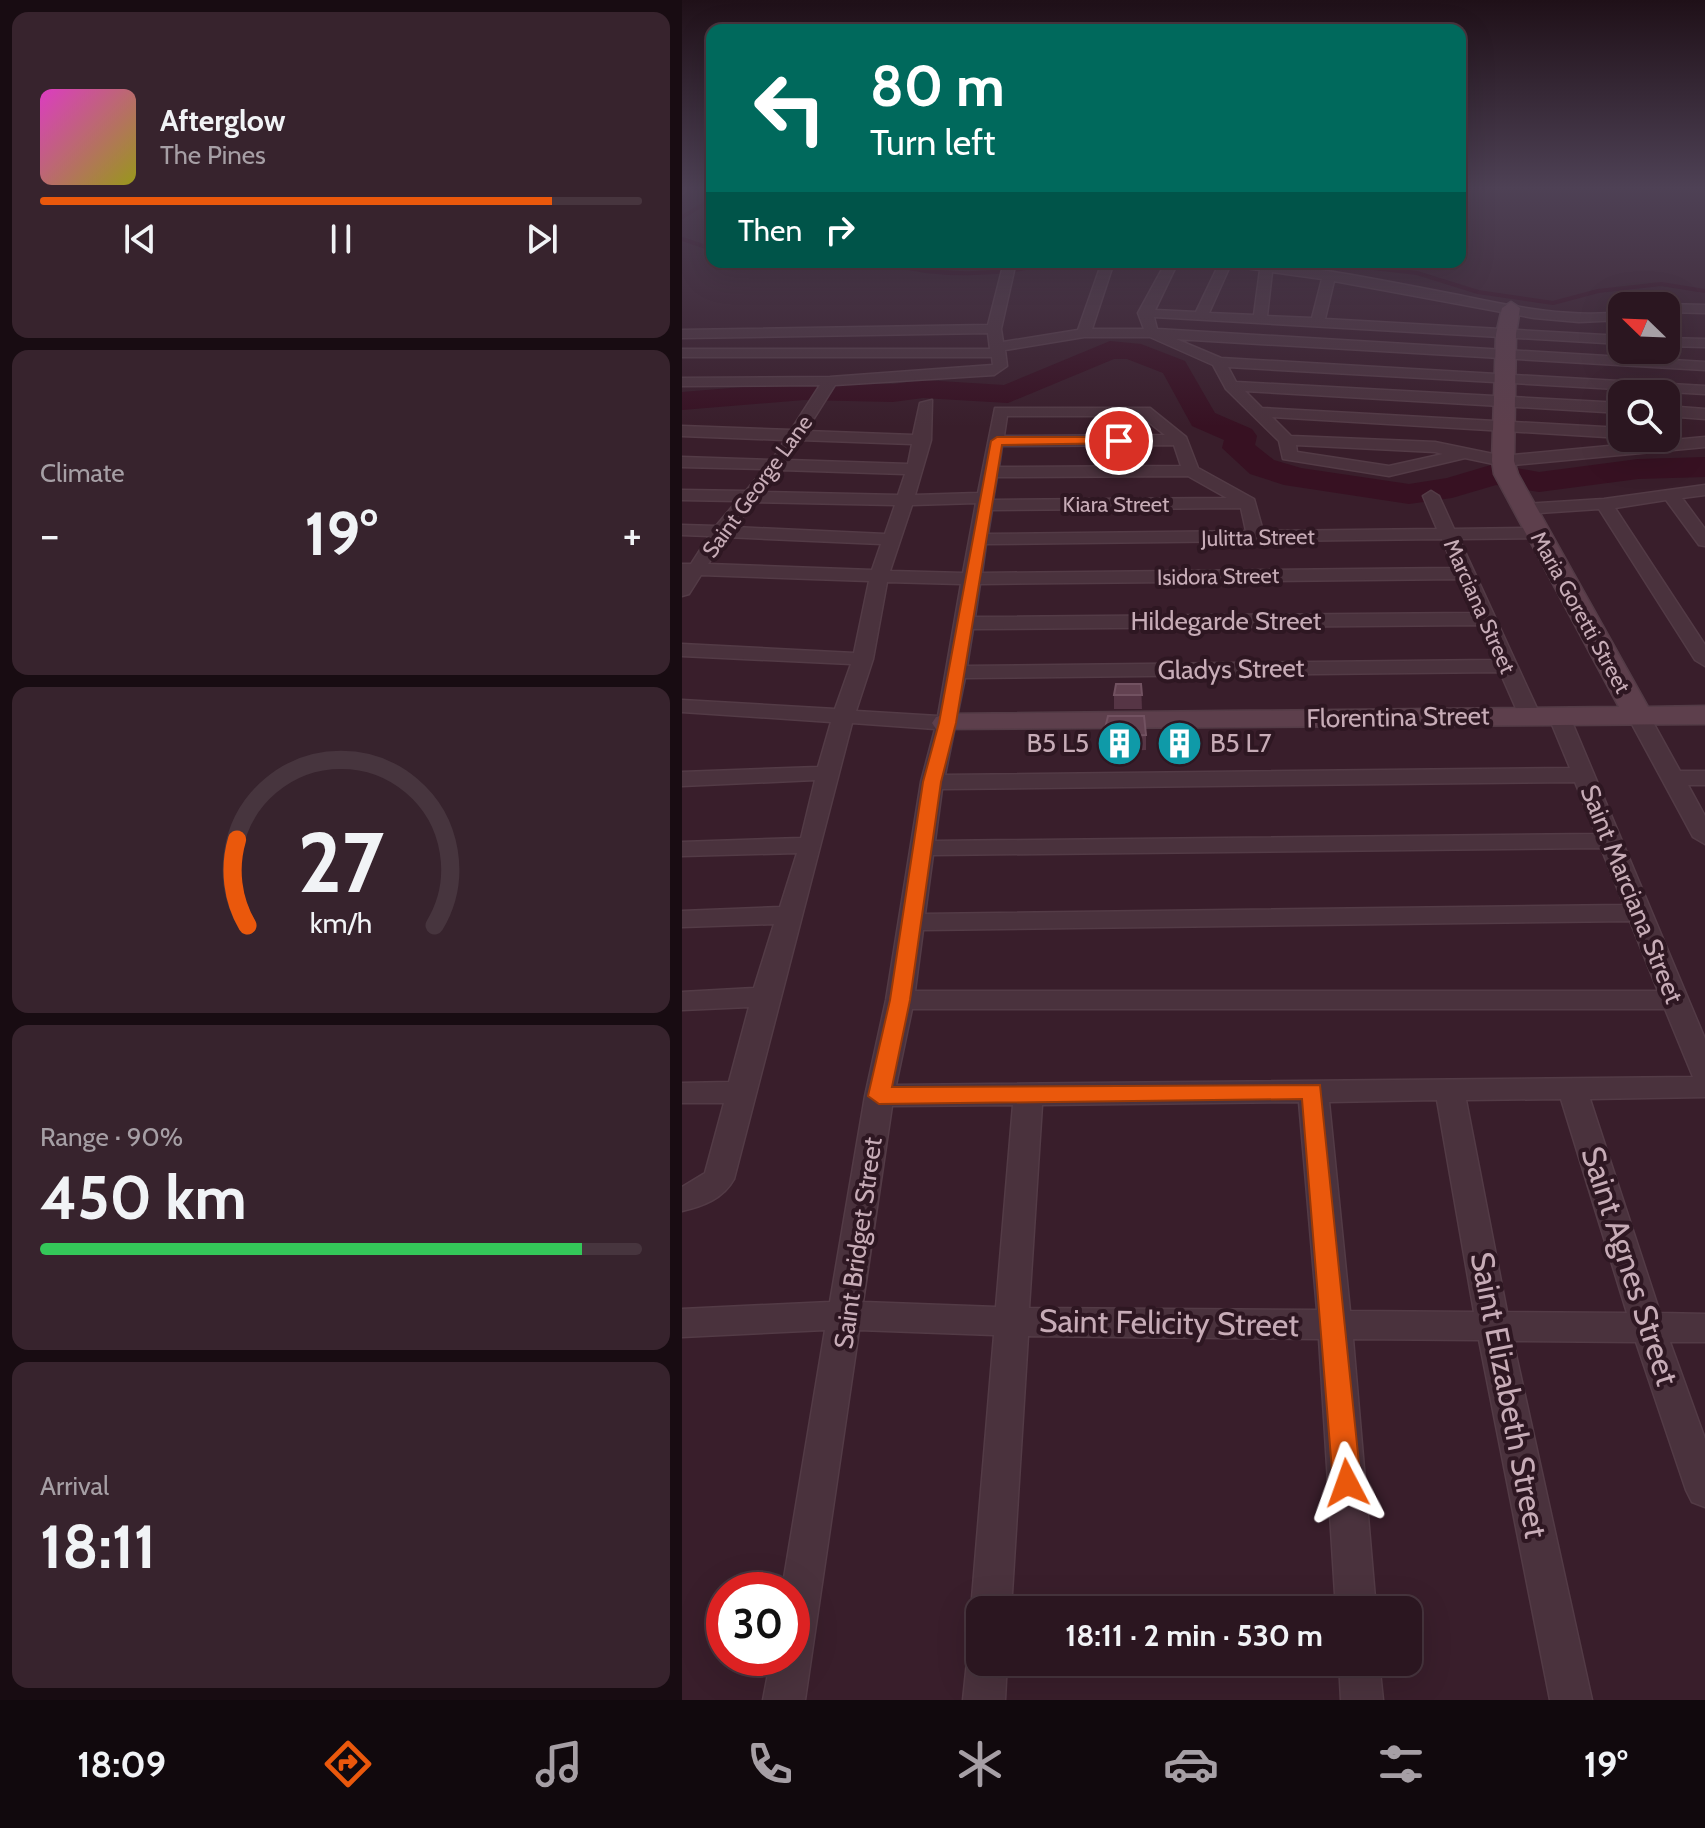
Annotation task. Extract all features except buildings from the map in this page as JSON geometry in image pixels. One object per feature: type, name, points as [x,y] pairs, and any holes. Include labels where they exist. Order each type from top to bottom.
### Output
[{"type":"street","points":[[682,382],[830,383],[994,371],[1000,366],[994,329],[1007,268]]},
{"type":"street","points":[[1084,333],[1106,268]]},
{"type":"street","points":[[1169,268],[1145,313],[1152,333],[1219,362],[1705,390]]},
{"type":"street","points":[[1201,316],[1225,268]]},
{"type":"street","points":[[1260,319],[1266,268]]},
{"type":"street","points":[[1277,268],[1329,275],[1379,306],[1506,334],[1608,339]]},
{"type":"street","points":[[1318,322],[1329,275]]},
{"type":"street","points":[[1145,313],[1318,322],[1379,306],[1511,308],[1608,316]]},
{"type":"street","points":[[1511,308],[1506,334],[1504,426],[1516,493]]},
{"type":"street","points":[[1680,308],[1705,309]]},
{"type":"street","points":[[682,334],[994,329]]},
{"type":"street","points":[[682,353],[999,350],[1084,333],[1152,333],[1705,366]]},
{"type":"street","points":[[1680,342],[1705,343]]},
{"type":"street","points":[[1219,362],[1231,386],[1287,440],[1289,456],[1389,471],[1462,454]]},
{"type":"street","name":"Saint George Lane","points":[[682,590],[689,569],[777,464],[830,383]]},
{"type":"street","points":[[1231,386],[1608,407]]},
{"type":"street","points":[[682,1199],[698,1195],[719,1179],[765,997],[811,845],[827,773],[863,659],[889,539],[905,500],[923,440],[927,403]]},
{"type":"street","name":"Saint Bridget Street","points":[[805,1572],[879,1096],[900,1000],[932,782],[947,723],[1000,411],[1145,411],[1180,440]]},
{"type":"street","points":[[1257,412],[1608,432]]},
{"type":"street","points":[[1680,412],[1705,414]]},
{"type":"street","points":[[682,431],[923,440]]},
{"type":"street","points":[[1680,438],[1704,442]]},
{"type":"street","points":[[997,441],[1180,440],[1191,471]]},
{"type":"street","points":[[1287,440],[1435,447],[1462,454],[1516,493],[1604,504],[1705,490]]},
{"type":"street","points":[[1516,493],[1704,442]]},
{"type":"street","points":[[682,462],[915,469]]},
{"type":"street","points":[[991,472],[1191,471],[1248,503],[1256,537]]},
{"type":"street","name":"Julitta Street","points":[[979,539],[1448,535],[1516,493]]},
{"type":"street","name":"Maria Goretti Street","points":[[1516,493],[1638,715]]},
{"type":"street","points":[[1669,493],[1705,541]]},
{"type":"street","name":"Kiara Street","points":[[682,495],[1248,503]]},
{"type":"street","name":"Marciana Street","points":[[1431,496],[1507,666],[1544,715]]},
{"type":"street","points":[[1604,504],[1705,660]]},
{"type":"street","points":[[682,530],[889,539]]},
{"type":"street","name":"Isidora Street","points":[[689,569],[971,579],[1466,573]]},
{"type":"street","name":"Hildegarde Street","points":[[965,623],[1486,619]]},
{"type":"street","points":[[682,650],[863,659]]},
{"type":"street","name":"Gladys Street","points":[[955,672],[1507,666]]},
{"type":"street","points":[[682,706],[947,723]]},
{"type":"street","name":"Saint Marciana Street","points":[[1544,715],[1584,775],[1705,1073]]},
{"type":"street","points":[[1638,715],[1705,837]]},
{"type":"street","name":"Florentina Street","points":[[947,723],[1705,715]]},
{"type":"street","points":[[682,779],[827,773]]},
{"type":"street","points":[[932,782],[1584,775]]},
{"type":"street","points":[[1673,778],[1705,778]]},
{"type":"street","points":[[923,848],[1610,841]]},
{"type":"street","points":[[682,849],[811,845]]},
{"type":"street","points":[[912,922],[1640,913]]},
{"type":"street","points":[[682,919],[790,915]]},
{"type":"street","points":[[682,1001],[765,997]]},
{"type":"street","points":[[900,1000],[1675,1000]]},
{"type":"street","points":[[879,1096],[1705,1087]]},
{"type":"street","name":"Saint Agnes Street","points":[[1572,1088],[1649,1330],[1705,1490]]},
{"type":"street","name":"Saint Elizabeth Street","points":[[1450,1090],[1493,1325],[1571,1700]]},
{"type":"street","points":[[1313,1091],[1335,1325],[1355,1596]]},
{"type":"street","points":[[682,1093],[741,1092]]},
{"type":"street","points":[[992,1596],[1028,1094]]},
{"type":"street","name":"Saint Felicity Street","points":[[682,1323],[847,1315],[1013,1322],[1493,1325],[1649,1330],[1705,1328]]},
{"type":"street","points":[[784,1700],[788,1676]]},
{"type":"street","points":[[984,1700],[986,1676]]},
{"type":"street","points":[[1360,1676],[1362,1700]]},
{"type":"waterway","points":[[911,268],[947,273],[1024,268]]},
{"type":"waterway","points":[[1376,268],[1417,273],[1478,292],[1553,303],[1598,291],[1661,284],[1705,291]]},
{"type":"waterway","points":[[682,401],[804,391],[893,393],[923,389],[1008,394],[1110,350],[1131,350],[1175,367],[1203,419],[1241,436],[1238,448],[1262,467],[1296,478],[1409,494],[1452,488],[1494,474],[1539,482],[1638,469],[1705,467]]},
{"type":"place","name":"B5 L5","points":[[1120,743]]},
{"type":"place","name":"B5 L7","points":[[1179,743]]},
{"type":"route","points":[[1119,441],[997,441],[947,723],[932,782],[900,1000],[879,1096],[1313,1091],[1347,1483]]}]
